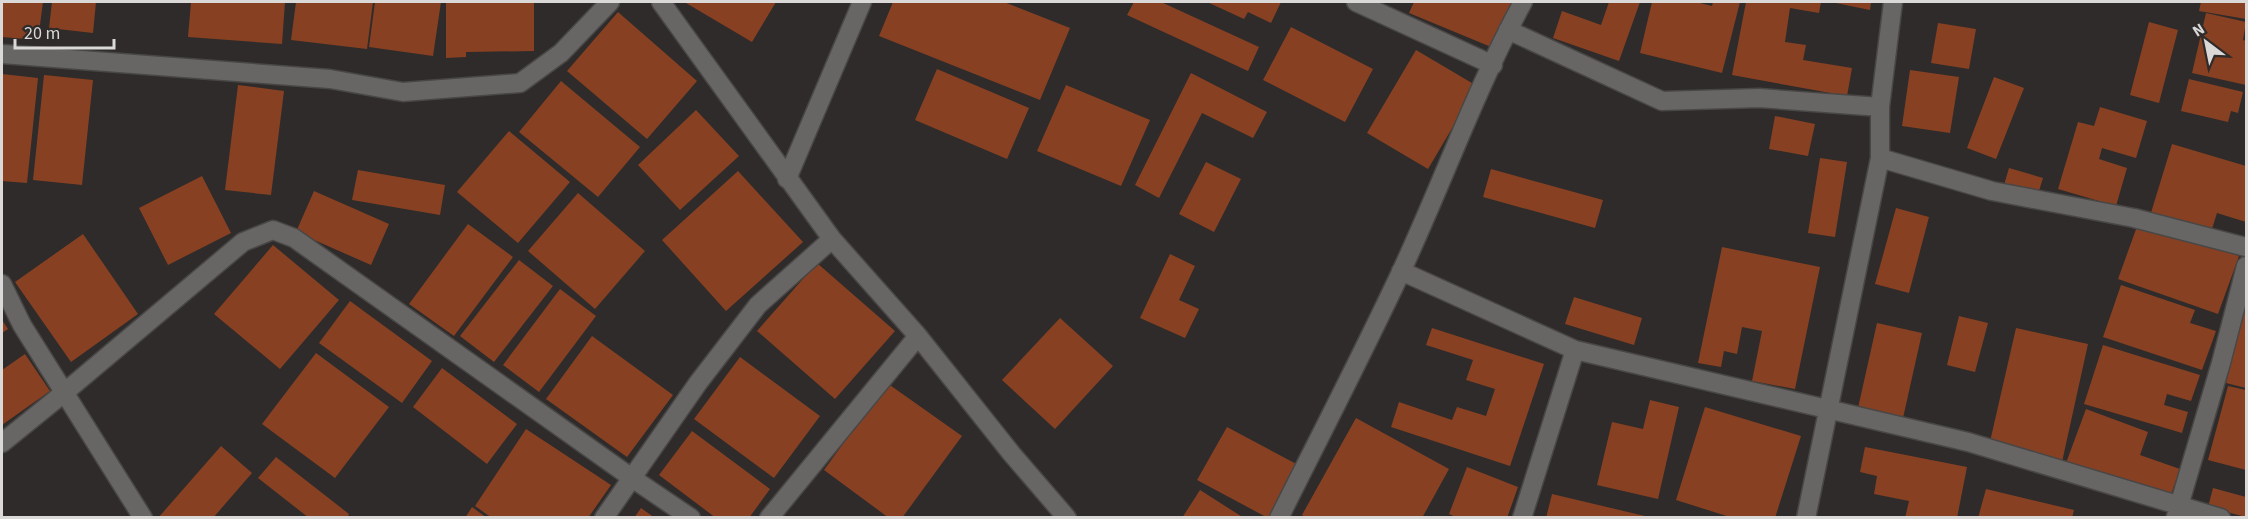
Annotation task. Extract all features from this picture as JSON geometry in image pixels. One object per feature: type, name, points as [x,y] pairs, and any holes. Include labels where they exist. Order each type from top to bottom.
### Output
[{"type":"street","points":[[2,54],[330,79],[403,92],[509,84],[520,83],[561,53],[610,2]]},
{"type":"street","points":[[661,2],[831,240],[918,336],[1011,453],[1067,518]]},
{"type":"street","points":[[787,179],[862,2]]},
{"type":"street","points":[[1356,2],[1493,65]]},
{"type":"street","points":[[1279,518],[1401,271],[1434,193],[1523,2]]},
{"type":"street","points":[[1806,518],[1880,158],[1880,107],[1893,2]]},
{"type":"street","points":[[1508,30],[1662,100],[1759,98],[1880,107]]},
{"type":"street","points":[[1880,158],[1992,191],[2134,218],[2247,247]]},
{"type":"street","points":[[2,442],[243,242],[273,230],[294,238],[691,518]]},
{"type":"street","points":[[604,518],[698,382],[758,305],[831,240]]},
{"type":"street","points":[[2177,512],[2247,266]]},
{"type":"street","points":[[1401,271],[1575,350],[1968,442],[2177,512],[2221,518]]},
{"type":"street","points":[[2,284],[22,325],[143,518]]},
{"type":"street","points":[[769,518],[918,336]]},
{"type":"street","points":[[1522,518],[1575,350]]},
{"type":"building","points":[[2,2],[43,2],[38,40],[2,37]]},
{"type":"building","points":[[52,2],[96,2],[93,33],[49,28]]},
{"type":"building","points":[[191,2],[285,2],[282,44],[188,37]]},
{"type":"building","points":[[296,2],[373,2],[367,49],[291,40]]},
{"type":"building","points":[[375,2],[441,2],[433,56],[369,47]]},
{"type":"building","points":[[446,2],[534,2],[534,51],[466,52],[466,57],[446,58]]},
{"type":"building","points":[[687,2],[776,2],[752,42]]},
{"type":"building","points":[[893,2],[1004,2],[1070,28],[1040,100],[879,36]]},
{"type":"building","points":[[1134,2],[1161,2],[1259,47],[1248,71],[1127,15]]},
{"type":"building","points":[[1207,2],[1281,2],[1271,23],[1248,12],[1244,19]]},
{"type":"building","points":[[1414,2],[1516,2],[1496,49],[1409,13]]},
{"type":"building","points":[[1609,2],[1640,2],[1619,61],[1553,38],[1562,11],[1601,25]]},
{"type":"building","points":[[1652,2],[1696,2],[1712,6],[1713,2],[1740,2],[1722,73],[1640,53]]},
{"type":"building","points":[[1746,2],[1821,2],[1819,13],[1790,8],[1785,42],[1806,45],[1803,60],[1852,68],[1847,96],[1732,75]]},
{"type":"building","points":[[1831,2],[1871,2],[1870,10]]},
{"type":"building","points":[[2201,2],[2246,2],[2246,19],[2199,11]]},
{"type":"building","points":[[618,12],[697,81],[647,139],[567,71]]},
{"type":"building","points":[[2206,13],[2246,22],[2243,40],[2246,41],[2246,85],[2192,73]]},
{"type":"building","points":[[2149,22],[2178,30],[2159,103],[2130,95]]},
{"type":"building","points":[[1938,23],[1976,29],[1969,69],[1931,63]]},
{"type":"building","points":[[1291,27],[1373,69],[1345,122],[1263,80]]},
{"type":"building","points":[[1416,50],[1477,86],[1428,169],[1367,133]]},
{"type":"building","points":[[937,69],[1029,108],[1007,159],[915,120]]},
{"type":"building","points":[[1910,70],[1959,77],[1950,133],[1902,126]]},
{"type":"building","points":[[1191,73],[1267,112],[1253,138],[1202,113],[1159,198],[1135,185]]},
{"type":"building","points":[[2,74],[38,78],[27,183],[2,181]]},
{"type":"building","points":[[44,75],[93,80],[82,185],[33,180]]},
{"type":"building","points":[[1994,77],[2024,88],[1996,159],[1967,148]]},
{"type":"building","points":[[2189,79],[2243,92],[2238,113],[2231,111],[2228,122],[2181,111]]},
{"type":"building","points":[[561,81],[640,147],[598,197],[519,132]]},
{"type":"building","points":[[238,85],[284,91],[271,195],[225,190]]},
{"type":"building","points":[[1066,85],[1150,120],[1121,186],[1037,151]]},
{"type":"building","points":[[2100,107],[2147,121],[2136,158],[2102,148],[2099,159],[2127,168],[2116,206],[2058,189],[2078,122],[2094,126]]},
{"type":"building","points":[[696,110],[739,156],[680,210],[638,165]]},
{"type":"building","points":[[1775,116],[1815,124],[1808,156],[1769,149]]},
{"type":"building","points":[[509,131],[570,182],[518,243],[457,192]]},
{"type":"building","points":[[2172,144],[2246,166],[2246,222],[2217,213],[2210,235],[2150,216]]},
{"type":"building","points":[[1820,158],[1847,162],[1835,237],[1808,233]]},
{"type":"building","points":[[1206,162],[1241,179],[1214,232],[1179,214]]},
{"type":"building","points":[[2009,168],[2043,178],[2038,194],[2004,185]]},
{"type":"building","points":[[1491,169],[1603,200],[1595,228],[1483,197]]},
{"type":"building","points":[[358,170],[445,185],[440,215],[352,200]]},
{"type":"building","points":[[738,171],[803,242],[726,311],[662,240]]},
{"type":"building","points":[[202,176],[231,233],[168,265],[139,208]]},
{"type":"building","points":[[314,191],[389,224],[371,265],[296,232]]},
{"type":"building","points":[[578,193],[645,251],[595,309],[528,251]]},
{"type":"building","points":[[1896,208],[1929,217],[1909,293],[1875,284]]},
{"type":"building","points":[[2139,221],[2239,256],[2218,314],[2118,279]]},
{"type":"building","points":[[468,224],[513,257],[454,336],[409,304]]},
{"type":"building","points":[[83,234],[138,314],[71,362],[15,282]]},
{"type":"building","points":[[273,245],[339,300],[280,369],[214,314]]},
{"type":"building","points":[[1722,247],[1820,267],[1795,389],[1752,381],[1762,331],[1742,327],[1737,354],[1724,351],[1721,367],[1698,363]]},
{"type":"building","points":[[1170,254],[1195,266],[1179,300],[1199,309],[1185,338],[1140,318]]},
{"type":"building","points":[[519,260],[553,286],[494,362],[460,336]]},
{"type":"building","points":[[817,263],[895,331],[835,399],[757,331]]},
{"type":"building","points":[[2121,285],[2195,310],[2190,323],[2216,331],[2202,370],[2103,337]]},
{"type":"building","points":[[560,289],[596,316],[539,392],[503,365]]},
{"type":"building","points":[[1574,297],[1642,318],[1634,345],[1565,324]]},
{"type":"building","points":[[350,301],[432,361],[402,403],[319,343]]},
{"type":"building","points":[[2246,303],[2246,388],[2226,383]]},
{"type":"building","points":[[1959,316],[1988,323],[1975,372],[1947,365]]},
{"type":"building","points":[[1060,318],[1113,366],[1055,429],[1002,380]]},
{"type":"building","points":[[2,320],[8,329],[2,333]]},
{"type":"building","points":[[1877,323],[1922,333],[1903,418],[1858,408]]},
{"type":"building","points":[[1432,328],[1544,364],[1510,466],[1391,427],[1399,402],[1452,420],[1457,407],[1486,416],[1495,389],[1466,380],[1473,360],[1426,345]]},
{"type":"building","points":[[2016,328],[2088,344],[2062,462],[1989,446]]},
{"type":"building","points":[[592,336],[673,395],[627,457],[546,399]]},
{"type":"building","points":[[2103,345],[2200,375],[2191,401],[2167,394],[2164,405],[2188,412],[2182,433],[2084,404]]},
{"type":"building","points":[[316,353],[389,407],[335,478],[262,424]]},
{"type":"building","points":[[25,354],[50,391],[2,425],[2,370]]},
{"type":"building","points":[[740,357],[820,416],[774,478],[694,419]]},
{"type":"building","points":[[442,368],[517,424],[487,464],[413,407]]},
{"type":"building","points":[[887,383],[962,436],[902,518],[889,518],[824,470]]},
{"type":"building","points":[[2228,386],[2246,390],[2246,470],[2208,460]]},
{"type":"building","points":[[1650,400],[1679,407],[1658,499],[1597,485],[1612,422],[1643,429]]},
{"type":"building","points":[[1705,407],[1801,436],[1775,518],[1733,518],[1676,500]]},
{"type":"building","points":[[2086,409],[2148,432],[2140,455],[2180,469],[2169,500],[2066,463]]},
{"type":"building","points":[[1356,418],[1449,469],[1422,518],[1306,518],[1302,515]]},
{"type":"building","points":[[1227,427],[1302,467],[1275,518],[1268,518],[1197,480]]},
{"type":"building","points":[[526,429],[611,485],[588,518],[492,518],[475,506]]},
{"type":"building","points":[[692,431],[770,489],[749,518],[716,518],[659,475]]},
{"type":"building","points":[[221,446],[252,473],[213,518],[158,518]]},
{"type":"building","points":[[1865,447],[1967,467],[1957,518],[1905,518],[1909,501],[1874,494],[1877,476],[1860,472]]},
{"type":"building","points":[[276,457],[349,514],[347,518],[309,518],[258,478]]},
{"type":"building","points":[[1467,467],[1518,487],[1507,518],[1458,518],[1449,514]]},
{"type":"building","points":[[2213,488],[2246,497],[2246,517],[2208,507]]},
{"type":"building","points":[[1986,489],[2074,510],[2072,518],[1978,518]]},
{"type":"building","points":[[1200,490],[1244,518],[1182,518]]},
{"type":"building","points":[[1552,494],[1649,517],[1649,518],[1546,518]]},
{"type":"building","points":[[472,507],[487,518],[465,518]]},
{"type":"building","points":[[641,508],[655,518],[634,518]]}]
